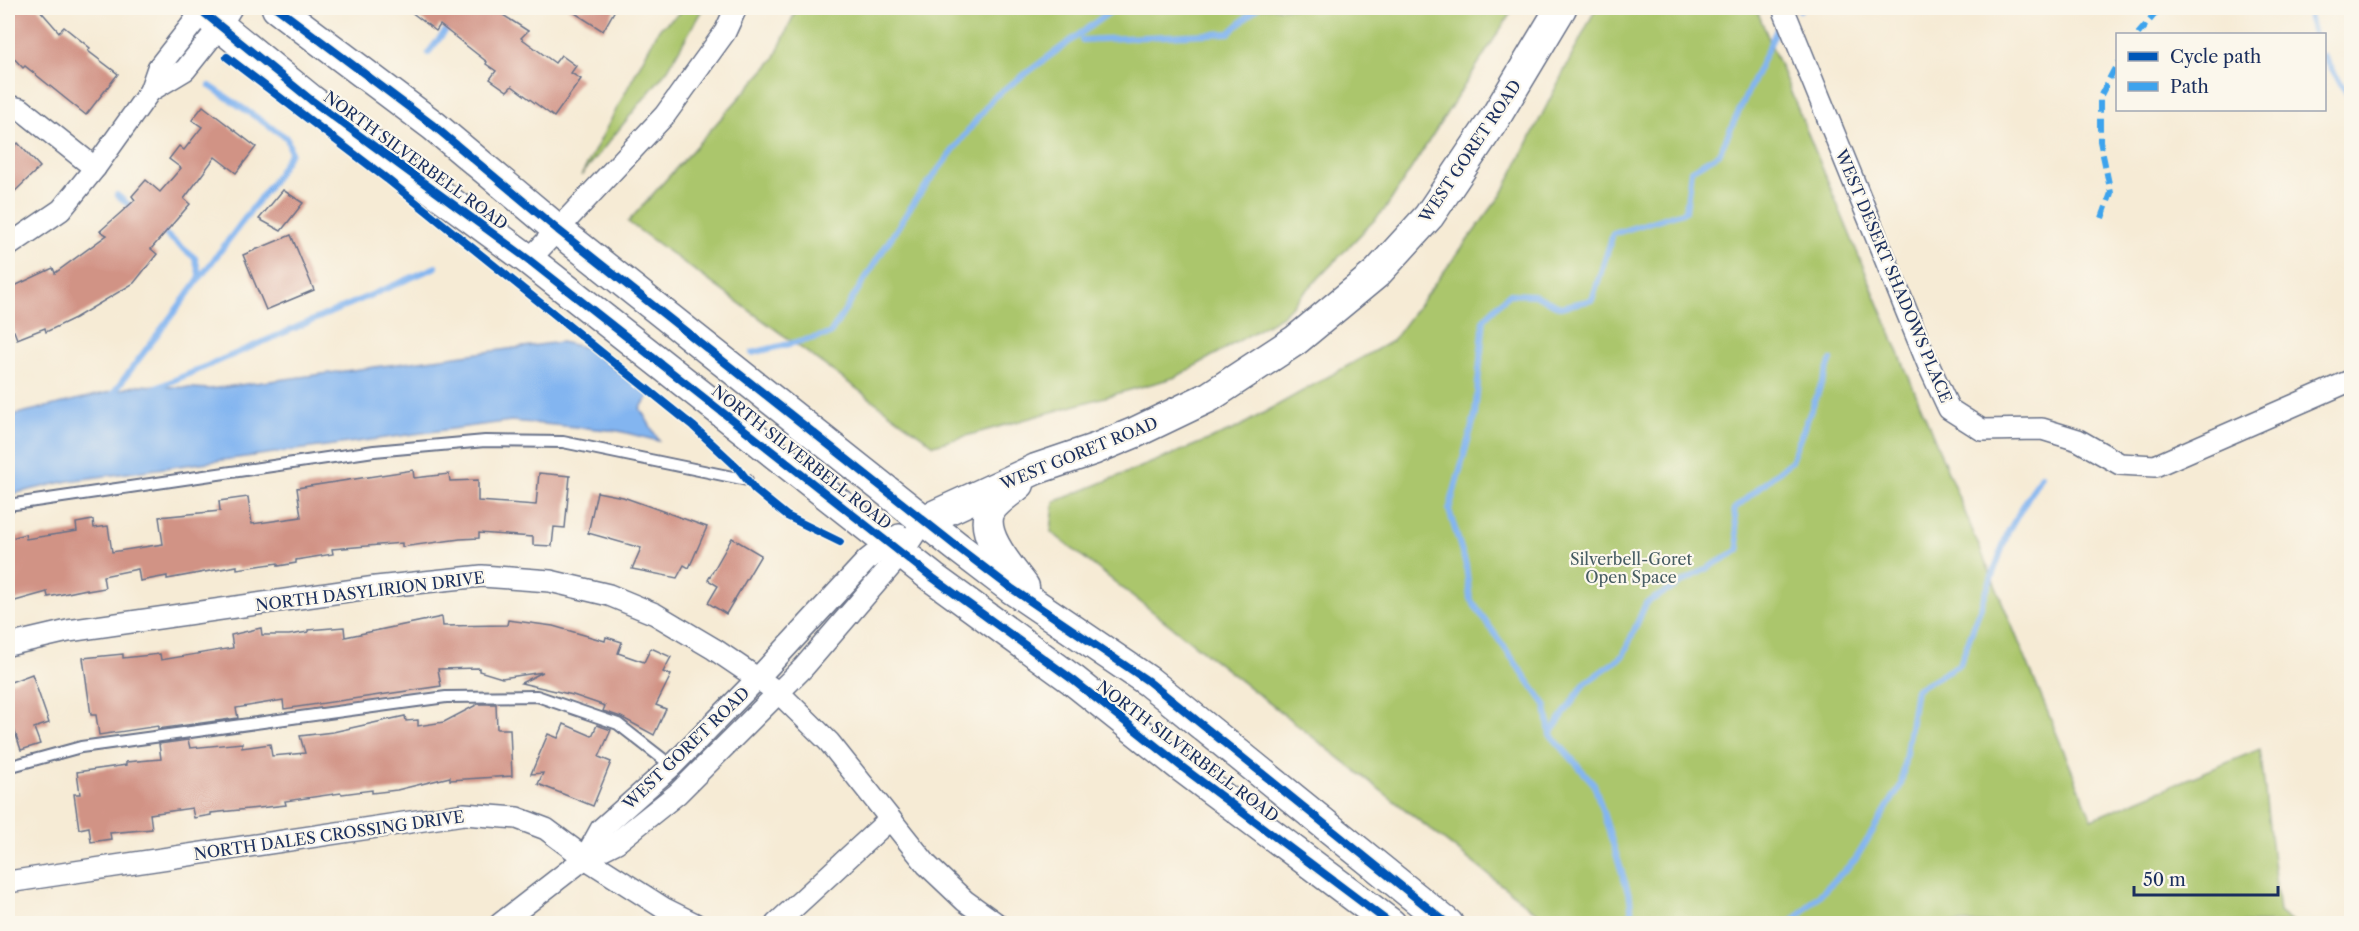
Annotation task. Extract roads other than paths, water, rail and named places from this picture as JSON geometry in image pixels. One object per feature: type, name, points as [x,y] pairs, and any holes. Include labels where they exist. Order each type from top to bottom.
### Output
[{"type":"main road","name":"NORTH SILVERBELL ROAD","points":[[277,8],[426,119],[558,230],[923,521],[1038,606],[1148,681],[1448,924]]},
{"type":"main road","name":"WEST GORET ROAD","points":[[923,521],[1036,469],[1126,437],[1209,396],[1296,340],[1377,273],[1429,216],[1495,118],[1561,8]]},
{"type":"main road","name":"NORTH SILVERBELL ROAD","points":[[211,12],[311,100],[529,260],[895,548],[1073,680],[1182,767],[1391,924]]},
{"type":"main road","points":[[1036,469],[999,500],[989,513],[989,536],[1038,606]]},
{"type":"street","points":[[529,260],[665,115],[725,32],[736,8]]},
{"type":"street","name":"WEST DESERT SHADOWS PLACE","points":[[1783,8],[1928,364],[1949,409],[1982,430],[2042,429],[2078,440],[2120,464],[2155,466],[2352,380]]},
{"type":"street","points":[[8,246],[61,210],[95,168],[150,91],[158,68],[211,12]]},
{"type":"street","points":[[8,106],[21,109],[95,168]]},
{"type":"street","name":"WEST GORET ROAD","points":[[500,924],[585,858],[618,842],[677,794],[803,668],[895,548],[923,521]]},
{"type":"street","name":"WEST GORET ROAD","points":[[585,858],[601,829],[672,766],[758,678],[867,560],[895,548]]},
{"type":"street","name":"NORTH DASYLIRION DRIVE","points":[[8,645],[68,631],[376,587],[482,576],[550,581],[609,595],[655,614],[779,693],[829,742],[927,865],[965,901],[996,924]]},
{"type":"street","name":"NORTH DALES CROSSING DRIVE","points":[[8,882],[465,814],[518,818],[546,829],[585,858],[665,909],[694,924]]},
{"type":"street","points":[[776,924],[890,819]]},
{"type":"lane","points":[[8,505],[374,451],[485,441],[563,442],[747,480]]},
{"type":"lane","points":[[8,767],[81,747],[446,697],[537,696],[618,724],[672,766]]},
{"type":"water","points":[[561,342],[587,348],[650,395],[640,408],[659,441],[619,431],[511,421],[68,481],[8,495],[8,416],[139,385],[210,389]]},
{"type":"waterway","points":[[752,353],[830,334],[915,200],[994,97],[1115,8]]},
{"type":"waterway","points":[[1082,40],[1229,33],[1257,8]]},
{"type":"waterway","points":[[2307,8],[2314,33]]},
{"type":"waterway","points":[[428,53],[450,25]]},
{"type":"waterway","points":[[1633,924],[1630,898],[1594,784],[1550,734],[1546,706],[1470,599],[1466,565],[1449,510],[1475,415],[1484,319],[1509,294],[1534,295],[1560,307],[1592,300],[1613,234],[1686,211],[1691,170],[1719,154],[1778,27]]},
{"type":"waterway","points":[[2326,59],[2348,95],[2352,107]]},
{"type":"waterway","points":[[111,396],[276,177],[291,152],[287,138],[210,86]]},
{"type":"waterway","points":[[117,195],[135,210]]},
{"type":"waterway","points":[[159,229],[195,258],[200,277]]},
{"type":"waterway","points":[[156,388],[436,267]]},
{"type":"waterway","points":[[1550,734],[1585,683],[1623,656],[1646,603],[1739,550],[1734,509],[1791,461],[1831,360]]},
{"type":"waterway","points":[[1790,924],[1855,860],[1901,785],[1916,689],[1960,664],[2008,532],[2041,475]]},
{"type":"park label","name":"Silverbell-Goret Open Space","points":[[1631,568]]}]
